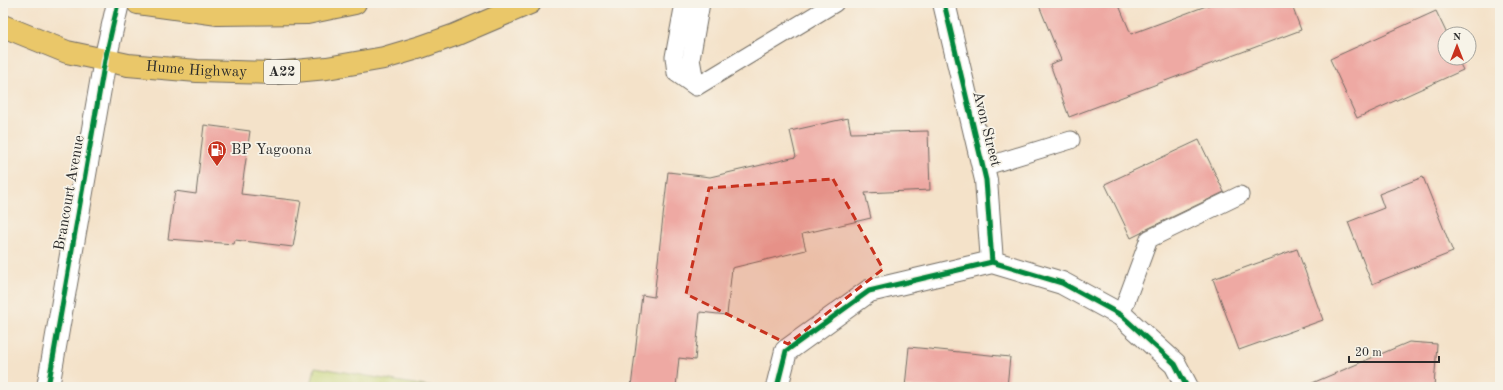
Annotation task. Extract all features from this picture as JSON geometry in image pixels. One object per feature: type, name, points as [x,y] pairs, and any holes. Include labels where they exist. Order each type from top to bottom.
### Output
[{"type":"highway","points":[[138,3],[218,14],[307,13],[355,3]]},
{"type":"highway","name":"Hume Highway","points":[[3,26],[67,52],[128,65],[197,71],[274,73],[327,68],[384,58],[455,35],[530,3]]},
{"type":"street","name":"Brancourt Avenue","points":[[48,387],[105,60],[118,3]]},
{"type":"street","name":"Avon Street","points":[[944,3],[986,180],[992,262]]},
{"type":"street","points":[[777,387],[786,351],[869,291],[992,262],[1062,283],[1121,315],[1174,364],[1187,387]]},
{"type":"lane","points":[[684,3],[674,57],[676,73],[696,87]]},
{"type":"lane","points":[[696,87],[691,59],[701,3]]},
{"type":"lane","points":[[696,87],[835,3]]},
{"type":"lane","points":[[983,167],[1018,155],[1071,140]]},
{"type":"lane","points":[[1121,315],[1149,239],[1240,196]]},
{"type":"highlighted area","points":[[833,179],[883,269],[788,344],[686,294],[709,188]]},
{"type":"green space","points":[[315,367],[431,387],[311,387]]},
{"type":"building","points":[[1038,3],[1118,3],[1131,34],[1214,3],[1291,3],[1301,30],[1069,117],[1050,64],[1061,60]]},
{"type":"building","points":[[1436,11],[1443,26],[1437,26],[1437,66],[1461,66],[1463,70],[1357,118],[1330,59]]},
{"type":"building","points":[[848,118],[851,133],[928,131],[930,190],[865,193],[871,218],[802,234],[806,250],[732,268],[727,315],[700,312],[695,360],[679,358],[676,387],[631,387],[642,295],[654,297],[668,172],[710,177],[796,157],[790,131]]},
{"type":"building","points":[[204,125],[250,131],[241,194],[301,201],[293,247],[235,240],[234,244],[168,239],[175,191],[196,194]]},
{"type":"building","points":[[1199,140],[1224,192],[1131,238],[1105,184]]},
{"type":"building","points":[[1423,177],[1453,252],[1372,284],[1348,222],[1384,208],[1379,194]]},
{"type":"building","points":[[1297,249],[1323,320],[1239,350],[1213,279]]},
{"type":"building","points":[[1409,342],[1437,344],[1434,387],[1303,387]]},
{"type":"building","points":[[909,347],[1010,357],[1007,387],[905,387]]},
{"type":"cycle path","points":[[48,387],[105,60],[118,3]]},
{"type":"cycle path","points":[[944,3],[986,180],[992,262]]},
{"type":"cycle path","points":[[992,262],[1062,283],[1121,315],[1175,364],[1187,387]]},
{"type":"cycle path","points":[[777,387],[786,351],[869,291],[992,262]]},
{"type":"place","name":"BP Yagoona","points":[[217,167]]}]
